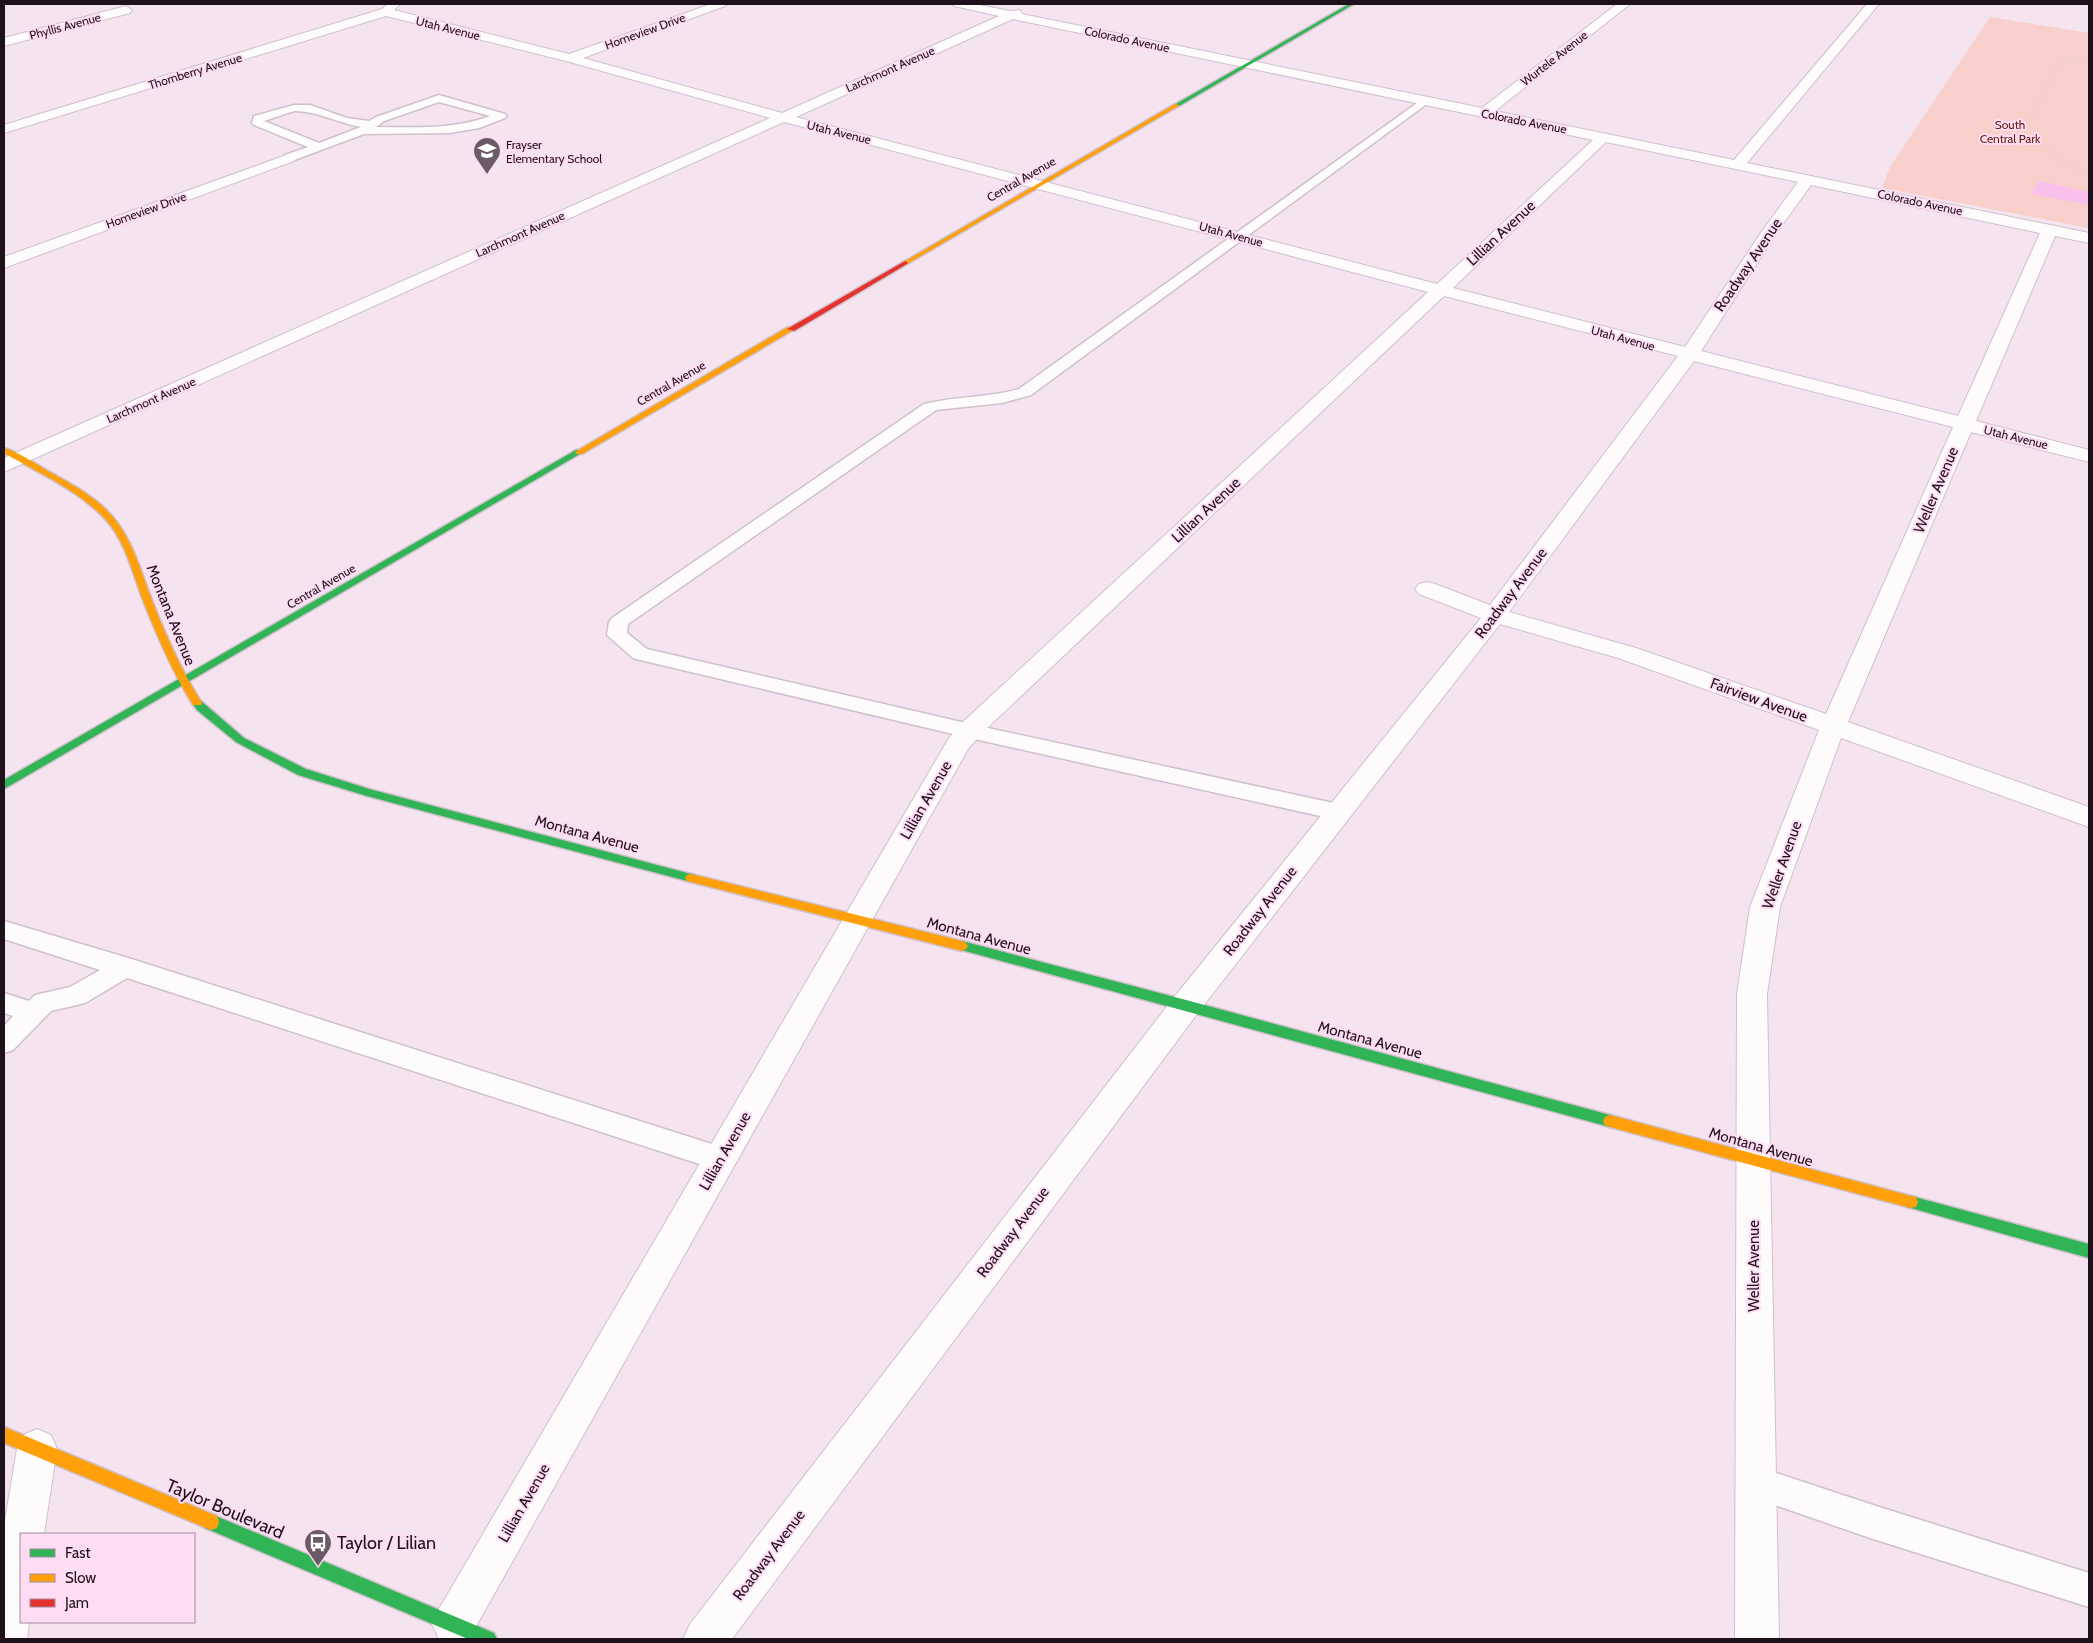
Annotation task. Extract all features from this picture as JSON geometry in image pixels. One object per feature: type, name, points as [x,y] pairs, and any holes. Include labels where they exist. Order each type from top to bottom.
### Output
[{"type":"street","name":"Homeview Drive","points":[[570,58],[721,4]]},
{"type":"street","name":"Colorado Avenue","points":[[958,4],[2089,238]]},
{"type":"street","name":"Larchmont Avenue","points":[[4,466],[1037,4]]},
{"type":"street","name":"Central Avenue","points":[[4,785],[1352,4]]},
{"type":"street","name":"Wurtele Avenue","points":[[1484,113],[1624,4]]},
{"type":"street","points":[[1738,164],[1873,4]]},
{"type":"street","name":"Utah Avenue","points":[[390,8],[783,117],[1689,355],[2089,456]]},
{"type":"street","name":"Thornberry Avenue","points":[[4,129],[390,8]]},
{"type":"street","name":"Phyllis Avenue","points":[[4,42],[126,10]]},
{"type":"street","name":"Lillian Avenue","points":[[454,1624],[958,744],[1604,137]]},
{"type":"street","name":"Homeview Drive","points":[[4,263],[289,158]]},
{"type":"street","name":"Roadway Avenue","points":[[705,1639],[1186,1005],[1495,615],[1689,355],[1768,234],[1808,179]]},
{"type":"street","name":"Weller Avenue","points":[[1757,1639],[1752,994],[1765,907],[1824,750],[2049,230]]},
{"type":"street","name":"Montana Avenue","points":[[4,450],[90,500],[118,529],[132,560],[166,652],[201,708],[240,740],[302,772],[366,792],[1186,1005],[2089,1251]]},
{"type":"street","name":"Fairview Avenue","points":[[1427,588],[1495,615],[1627,653],[2089,817]]},
{"type":"street","points":[[21,1442],[23,1533]]},
{"type":"street","name":"Taylor Boulevard","points":[[21,1442],[488,1639]]},
{"type":"street","points":[[4,1639],[20,1548]]},
{"type":"lane","points":[[289,158],[319,147],[367,128],[380,119],[439,98],[502,116],[475,126],[450,130],[367,128],[310,108],[294,108],[258,118],[258,123],[319,147]]},
{"type":"lane","points":[[1338,812],[970,731],[640,654],[617,635],[619,622],[930,407],[959,400],[1004,399],[1025,392],[1424,101]]},
{"type":"lane","points":[[4,930],[125,967],[419,1064],[721,1159]]},
{"type":"lane","points":[[4,1042],[44,1002],[76,996],[125,967]]},
{"type":"lane","points":[[4,1003],[33,1012]]},
{"type":"lane","points":[[1756,1482],[1873,1522],[2089,1590]]},
{"type":"path","points":[[2089,58],[2066,62],[2057,68],[2038,102],[2028,126],[2032,137],[2048,152],[2089,174]]},
{"type":"green space","name":"South Central Park","points":[[1990,17],[2089,33],[2089,228],[1882,188],[1890,167]]},
{"type":"shaded area","points":[[2039,181],[2089,192],[2089,205],[2032,194]]},
{"type":"traffic: fast","points":[[1177,105],[1352,4]]},
{"type":"traffic: fast","points":[[4,785],[579,452]]},
{"type":"traffic: fast","points":[[197,703],[240,740],[302,772],[367,792],[691,878]]},
{"type":"traffic: fast","points":[[962,946],[1610,1121]]},
{"type":"traffic: fast","points":[[1911,1202],[2089,1251]]},
{"type":"traffic: fast","points":[[211,1522],[488,1639]]},
{"type":"traffic: slow","points":[[905,263],[1177,105]]},
{"type":"traffic: slow","points":[[579,452],[791,329]]},
{"type":"traffic: slow","points":[[4,450],[66,485],[109,518],[125,543],[166,646],[180,675],[197,703]]},
{"type":"traffic: slow","points":[[691,878],[962,946]]},
{"type":"traffic: slow","points":[[1610,1121],[1911,1202]]},
{"type":"traffic: slow","points":[[4,1435],[211,1522]]},
{"type":"traffic: jam","points":[[791,329],[905,263]]},
{"type":"place","name":"Frayser Elementary School","points":[[487,175]]},
{"type":"place","name":"Taylor / Lilian","points":[[318,1567]]}]
